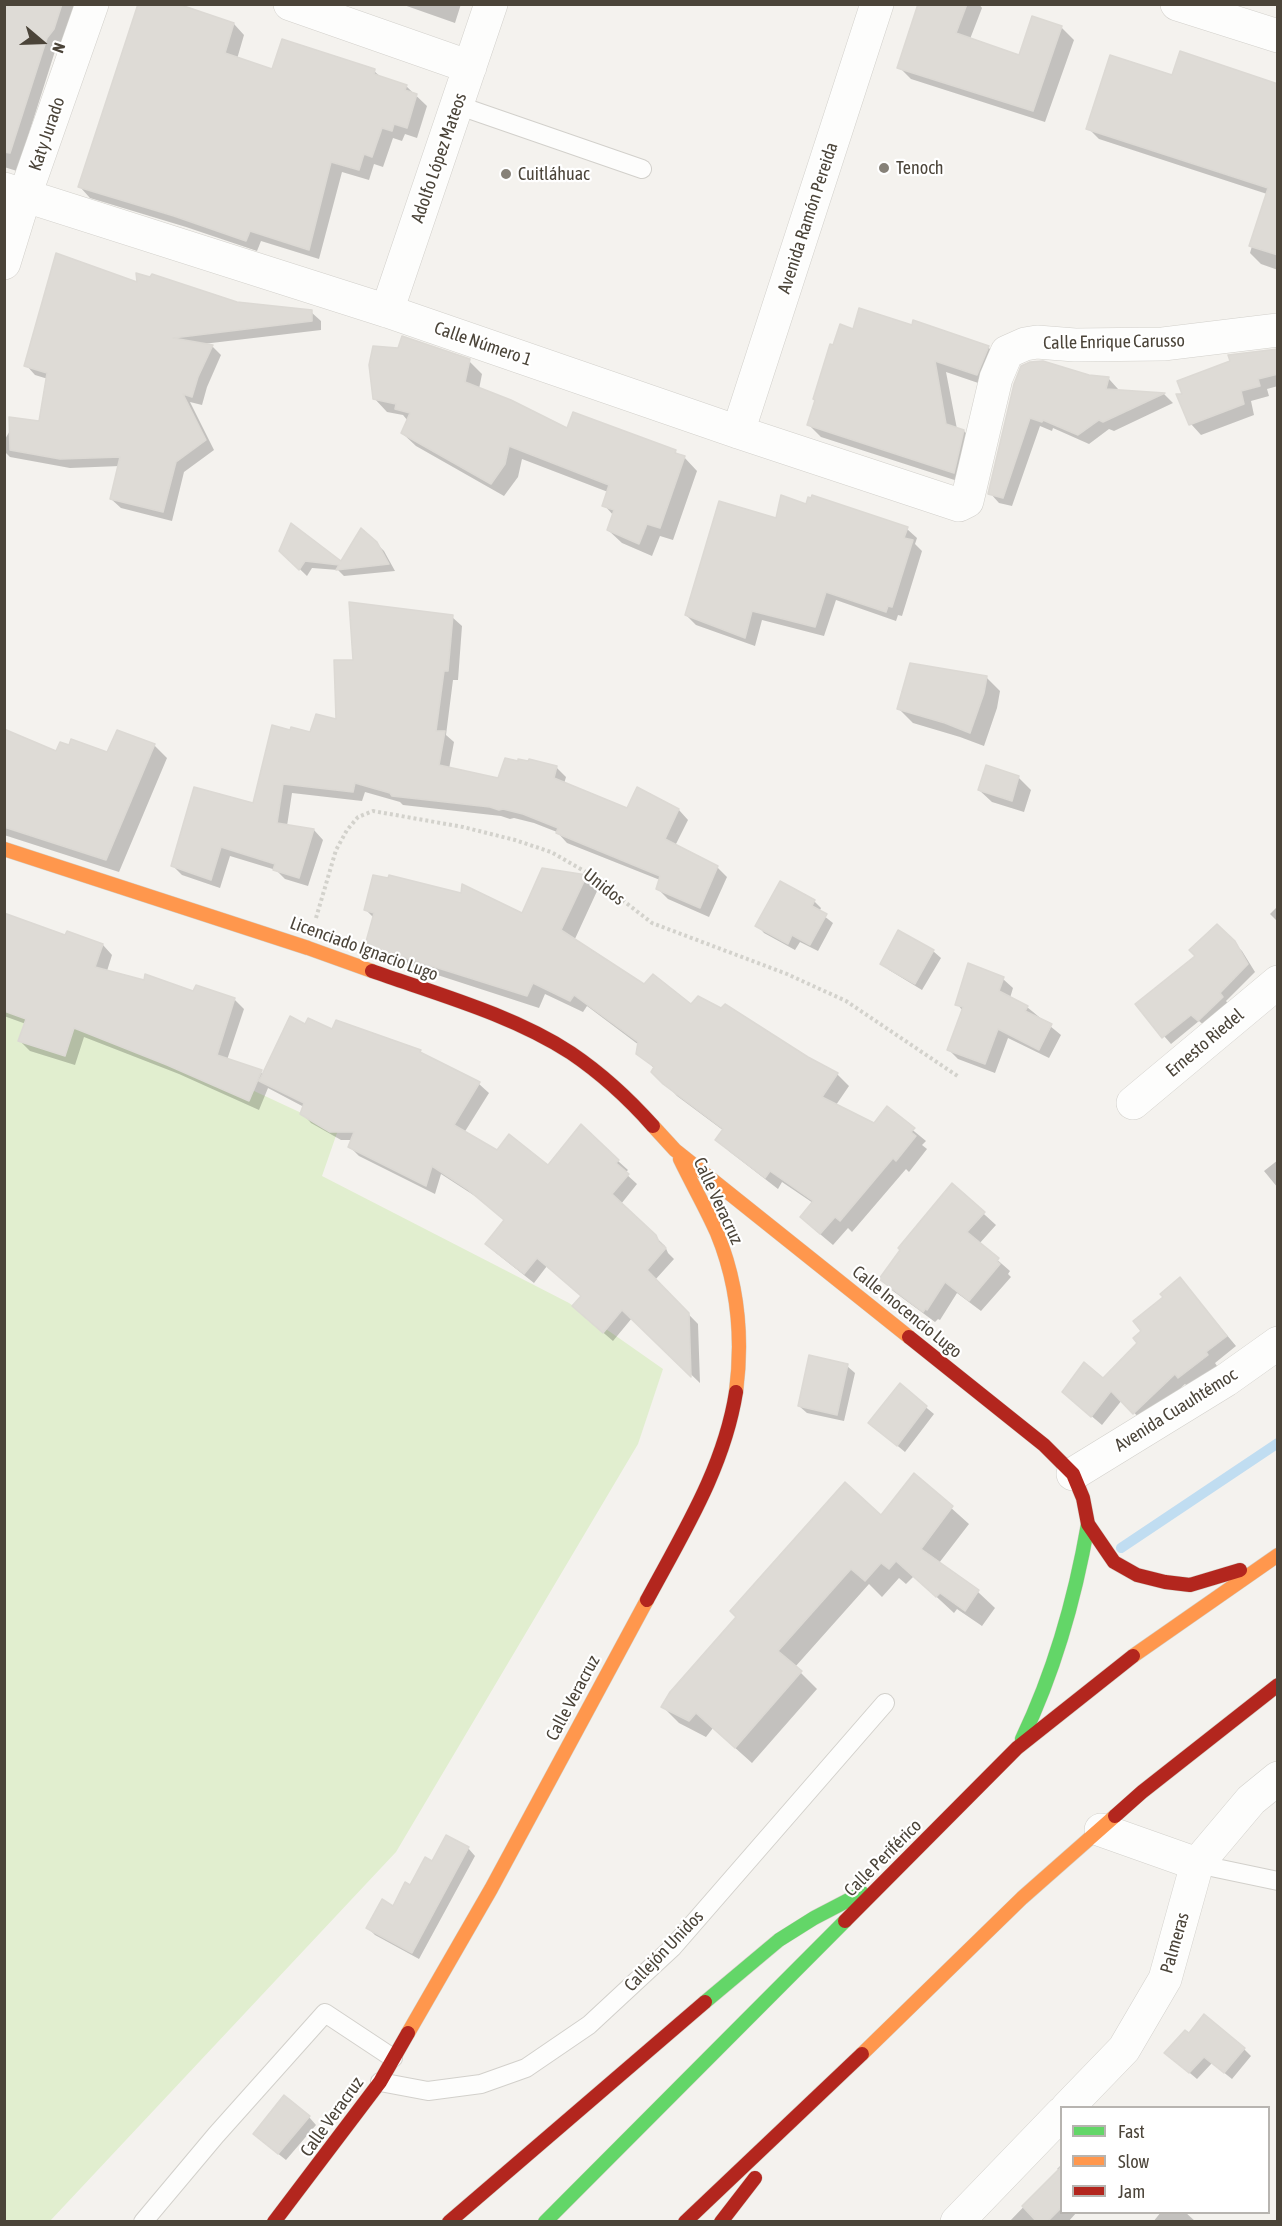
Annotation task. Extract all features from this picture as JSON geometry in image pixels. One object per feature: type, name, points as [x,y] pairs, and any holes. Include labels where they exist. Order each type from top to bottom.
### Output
[{"type":"main road","name":"Licenciado Ignacio Lugo","points":[[4,849],[308,948],[527,1029],[571,1053],[623,1093],[675,1150]]},
{"type":"main road","name":"Calle Inocencio Lugo","points":[[675,1150],[1044,1445],[1073,1474],[1083,1498],[1088,1524]]},
{"type":"main road","name":"Calle Veracruz","points":[[274,2222],[380,2082],[491,1889],[708,1486],[725,1438],[736,1393],[740,1345],[734,1285],[717,1234],[675,1150]]},
{"type":"main road","points":[[1088,1524],[1114,1562],[1137,1575],[1165,1582],[1190,1585],[1273,1558]]},
{"type":"main road","points":[[1017,1748],[1039,1706],[1057,1659],[1071,1614],[1088,1524]]},
{"type":"main road","name":"Calle Periférico","points":[[545,2222],[1017,1748],[1114,1670],[1273,1558]]},
{"type":"main road","points":[[685,2222],[1022,1898],[1142,1792],[1278,1685]]},
{"type":"main road","points":[[449,2222],[768,1948],[795,1928],[821,1913],[885,1882]]},
{"type":"main road","points":[[721,2222],[842,2073]]},
{"type":"street","name":"Katy Jurado","points":[[4,263],[15,192],[92,4]]},
{"type":"street","points":[[290,4],[470,67]]},
{"type":"street","name":"Adolfo López Mateos","points":[[387,311],[490,4]]},
{"type":"street","name":"Avenida Ramón Pereida","points":[[738,432],[877,4]]},
{"type":"street","points":[[1178,4],[1278,36]]},
{"type":"street","name":"Calle Número 1","points":[[15,192],[387,311],[738,432],[959,505]]},
{"type":"street","name":"Calle Enrique Carusso","points":[[959,505],[968,501],[996,378],[1007,352],[1025,344],[1037,342],[1075,345],[1163,344],[1278,330]]},
{"type":"street","name":"Ernesto Riedel","points":[[1133,1103],[1278,982]]},
{"type":"street","name":"Avenida Cuauhtémoc","points":[[1073,1474],[1226,1380],[1278,1343]]},
{"type":"street","name":"Palmeras","points":[[1069,2106],[1124,2049],[1165,1979],[1197,1864],[1251,1800],[1278,1779]]},
{"type":"street","points":[[1101,1830],[1197,1864]]},
{"type":"street","points":[[957,2222],[1060,2115]]},
{"type":"lane","points":[[457,105],[642,169]]},
{"type":"lane","name":"Callejón Unidos","points":[[380,2082],[428,2091],[481,2084],[526,2068],[589,2025],[672,1947],[885,1703]]},
{"type":"lane","points":[[1197,1864],[1278,1881]]},
{"type":"lane","points":[[143,2222],[216,2134],[325,2013],[393,2058]]},
{"type":"path","name":"Unidos","points":[[308,948],[336,850],[347,830],[358,817],[373,811],[463,827],[551,852],[586,872],[652,923],[787,974],[846,1001],[959,1077]]},
{"type":"green space","points":[[5,1003],[222,1076],[338,1130],[322,1176],[569,1303],[663,1369],[638,1444],[396,1852],[50,2221],[5,2221]]},
{"type":"building","points":[[4,4],[62,4],[54,29],[47,38],[10,153],[4,152]]},
{"type":"building","points":[[138,4],[178,4],[234,23],[225,53],[272,69],[282,39],[375,69],[374,74],[407,85],[405,90],[417,94],[407,128],[394,124],[392,131],[382,128],[372,157],[364,154],[359,170],[331,162],[309,250],[250,231],[246,241],[78,187]]},
{"type":"building","points":[[918,4],[967,4],[956,33],[1019,55],[1032,16],[1062,26],[1033,111],[897,68]]},
{"type":"building","points":[[1180,51],[1278,84],[1278,255],[1249,246],[1268,188],[1086,129],[1110,55],[1172,75]]},
{"type":"building","points":[[56,253],[137,282],[136,273],[150,277],[152,274],[237,302],[312,310],[312,321],[173,338],[213,345],[198,377],[192,397],[183,394],[206,440],[176,462],[163,512],[110,499],[120,457],[60,459],[10,450],[9,417],[39,421],[47,373],[24,366]]},
{"type":"building","points":[[859,308],[912,325],[913,320],[989,346],[977,375],[935,361],[946,424],[964,430],[954,473],[807,425],[830,344],[833,345],[840,324],[853,329]]},
{"type":"building","points":[[402,336],[470,359],[465,382],[511,400],[567,428],[573,412],[676,450],[675,453],[685,456],[660,528],[647,524],[639,544],[607,530],[614,510],[602,506],[609,485],[509,446],[505,464],[491,484],[401,433],[410,413],[395,409],[396,404],[373,399],[369,365],[373,346],[398,348]]},
{"type":"building","points":[[1278,349],[1278,374],[1258,379],[1260,386],[1241,391],[1244,404],[1189,425],[1176,394],[1182,394],[1177,381],[1230,361],[1228,355]]},
{"type":"building","points":[[1043,361],[1089,375],[1109,377],[1106,389],[1165,393],[1103,422],[1099,420],[1078,435],[1043,420],[1042,422],[1030,418],[1003,498],[988,494],[1014,384],[1021,366],[1030,362]]},
{"type":"building","points":[[781,495],[806,504],[808,497],[811,498],[812,495],[908,527],[904,538],[913,540],[892,607],[888,606],[886,612],[826,592],[815,627],[752,611],[745,638],[685,615],[719,501],[776,518]]},
{"type":"building","points":[[291,523],[341,561],[361,528],[377,542],[389,564],[336,570],[339,565],[305,561],[299,570],[279,551]]},
{"type":"building","points":[[349,602],[453,615],[448,671],[444,671],[436,731],[445,731],[439,765],[498,778],[505,758],[518,761],[518,759],[528,761],[529,759],[557,766],[554,778],[627,808],[637,787],[679,809],[665,839],[718,866],[700,908],[656,889],[660,876],[556,833],[558,828],[523,814],[490,807],[392,796],[390,793],[355,783],[353,792],[283,784],[277,823],[314,829],[299,878],[273,870],[275,864],[221,847],[211,880],[171,866],[194,787],[253,803],[272,725],[310,732],[316,714],[336,719],[334,660],[353,660]]},
{"type":"building","points":[[910,663],[987,676],[984,693],[970,733],[897,709]]},
{"type":"building","points":[[4,729],[56,751],[60,742],[69,745],[71,739],[107,752],[117,730],[155,744],[106,860],[4,827]]},
{"type":"building","points":[[986,765],[1019,776],[1012,801],[978,790]]},
{"type":"building","points":[[542,868],[587,875],[561,930],[644,984],[653,974],[691,1004],[698,996],[721,1008],[725,1004],[808,1057],[838,1073],[822,1097],[874,1123],[887,1106],[915,1128],[911,1132],[916,1136],[896,1161],[893,1158],[840,1221],[835,1217],[820,1234],[800,1217],[813,1201],[770,1171],[765,1178],[715,1140],[723,1129],[663,1084],[651,1072],[654,1067],[636,1054],[638,1042],[574,995],[570,1001],[533,983],[527,996],[365,945],[374,913],[364,910],[373,875],[388,878],[389,875],[461,893],[462,884],[522,913]]},
{"type":"building","points":[[780,881],[815,900],[812,906],[827,914],[810,945],[792,935],[788,944],[755,926]]},
{"type":"building","points":[[4,913],[65,935],[67,931],[103,944],[95,967],[144,980],[145,974],[193,991],[196,985],[235,998],[217,1055],[262,1070],[249,1101],[74,1028],[65,1056],[18,1041],[26,1019],[4,1011]]},
{"type":"building","points":[[1217,924],[1235,941],[1248,964],[1220,993],[1223,997],[1198,1021],[1191,1015],[1162,1038],[1135,1004],[1195,956],[1189,950]]},
{"type":"building","points":[[898,930],[934,950],[915,984],[880,964]]},
{"type":"building","points":[[968,963],[1004,977],[999,991],[1028,1006],[1025,1011],[1052,1024],[1039,1050],[998,1029],[985,1064],[947,1050],[963,1007],[955,1005]]},
{"type":"building","points":[[290,1016],[305,1024],[308,1018],[332,1029],[336,1020],[421,1050],[420,1052],[480,1082],[454,1125],[497,1150],[509,1134],[548,1165],[581,1124],[619,1160],[616,1163],[629,1174],[612,1194],[656,1235],[659,1242],[666,1248],[647,1270],[689,1313],[691,1377],[622,1310],[603,1333],[572,1306],[581,1296],[537,1258],[524,1274],[485,1244],[504,1220],[467,1189],[432,1166],[426,1186],[348,1147],[354,1132],[330,1132],[300,1114],[304,1103],[259,1081]]},
{"type":"building","points":[[952,1183],[985,1212],[967,1232],[999,1258],[997,1261],[1000,1264],[969,1301],[945,1282],[927,1310],[926,1308],[923,1312],[879,1279],[900,1250],[898,1248]]},
{"type":"building","points":[[1180,1277],[1227,1336],[1206,1352],[1208,1355],[1178,1378],[1175,1374],[1133,1414],[1111,1391],[1091,1417],[1062,1392],[1084,1362],[1103,1378],[1137,1343],[1133,1338],[1141,1331],[1133,1321],[1163,1297],[1160,1294]]},
{"type":"building","points":[[809,1355],[848,1364],[837,1415],[798,1406]]},
{"type":"building","points":[[900,1383],[927,1406],[897,1446],[868,1423]]},
{"type":"building","points":[[914,1473],[953,1506],[921,1549],[979,1590],[965,1611],[940,1593],[936,1597],[896,1561],[889,1569],[881,1563],[865,1581],[851,1569],[778,1651],[802,1671],[735,1748],[696,1713],[689,1721],[661,1707],[670,1692],[736,1617],[730,1611],[845,1482],[881,1515]]},
{"type":"building","points":[[446,1835],[469,1847],[412,1953],[366,1928],[382,1899],[393,1906],[405,1882],[410,1885],[425,1857],[432,1861]]},
{"type":"building","points":[[1204,2014],[1245,2048],[1224,2073],[1204,2057],[1189,2073],[1164,2053],[1185,2030],[1189,2033]]},
{"type":"building","points":[[284,2095],[310,2116],[278,2154],[253,2134]]},
{"type":"building","points":[[1060,2168],[1060,2209],[1047,2222],[1037,2222],[1022,2206]]},
{"type":"waterway","points":[[1121,1548],[1278,1443]]},
{"type":"traffic: fast","points":[[1022,1739],[1044,1687],[1062,1634],[1077,1580],[1088,1524]]},
{"type":"traffic: fast","points":[[705,2002],[779,1940],[814,1918],[862,1893]]},
{"type":"traffic: fast","points":[[545,2222],[845,1921]]},
{"type":"traffic: slow","points":[[4,849],[372,971]]},
{"type":"traffic: slow","points":[[653,1126],[675,1150],[909,1337]]},
{"type":"traffic: slow","points":[[680,1159],[717,1233],[730,1272],[739,1331],[736,1392]]},
{"type":"traffic: slow","points":[[1133,1656],[1278,1555]]},
{"type":"traffic: slow","points":[[408,2033],[491,1889],[647,1600]]},
{"type":"traffic: slow","points":[[862,2054],[1022,1898],[1115,1816]]},
{"type":"traffic: jam","points":[[372,971],[474,1006],[525,1027],[571,1053],[604,1078],[653,1126]]},
{"type":"traffic: jam","points":[[909,1337],[1044,1445],[1073,1474],[1083,1498],[1088,1524]]},
{"type":"traffic: jam","points":[[647,1600],[688,1525],[712,1474],[730,1420],[736,1392]]},
{"type":"traffic: jam","points":[[1088,1524],[1114,1562],[1137,1575],[1190,1585],[1240,1570]]},
{"type":"traffic: jam","points":[[845,1921],[1017,1748],[1133,1656]]},
{"type":"traffic: jam","points":[[1115,1816],[1278,1685]]},
{"type":"traffic: jam","points":[[449,2222],[705,2002]]},
{"type":"traffic: jam","points":[[274,2222],[380,2082],[408,2033]]},
{"type":"traffic: jam","points":[[685,2222],[862,2054]]},
{"type":"traffic: jam","points":[[721,2222],[755,2178]]},
{"type":"place","name":"Tenoch","points":[[884,168]]},
{"type":"place","name":"Cuitláhuac","points":[[506,174]]}]
